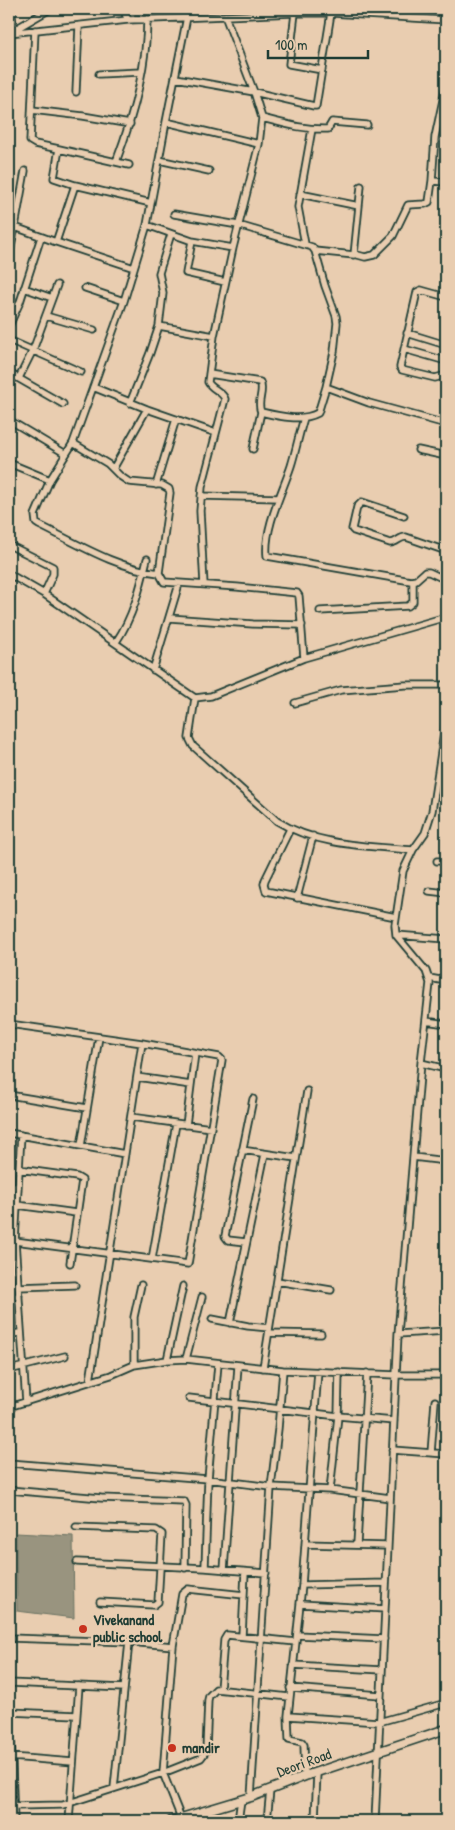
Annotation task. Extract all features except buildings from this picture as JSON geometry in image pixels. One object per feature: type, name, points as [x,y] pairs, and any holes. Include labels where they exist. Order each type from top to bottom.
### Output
[{"type":"street","points":[[11,9],[12,31]]},
{"type":"street","points":[[12,31],[50,9]]},
{"type":"street","points":[[123,9],[128,20]]},
{"type":"street","points":[[12,31],[128,20],[311,11],[331,13],[356,12],[446,20]]},
{"type":"street","points":[[295,13],[289,64],[322,70]]},
{"type":"street","points":[[176,78],[254,92],[314,106],[317,103],[331,13]]},
{"type":"street","points":[[204,585],[202,487],[225,399],[208,383],[209,374],[214,336],[232,248],[259,144],[262,118],[225,16]]},
{"type":"street","points":[[159,572],[126,567],[108,559],[36,523],[35,515],[50,480],[73,442],[124,301],[147,225],[187,17]]},
{"type":"street","points":[[116,162],[130,124],[146,43],[147,19]]},
{"type":"street","points":[[76,92],[79,26]]},
{"type":"street","points":[[35,30],[30,142],[129,165]]},
{"type":"street","points":[[100,74],[140,72]]},
{"type":"street","points":[[315,251],[351,256],[354,254],[366,257],[374,255],[392,236],[408,205],[428,203],[432,180],[435,137],[446,94],[446,86]]},
{"type":"street","points":[[32,110],[130,124]]},
{"type":"street","points":[[262,118],[298,128],[312,129],[328,129],[332,122],[367,125]]},
{"type":"street","points":[[166,122],[259,144]]},
{"type":"street","points":[[306,244],[298,214],[312,129]]},
{"type":"street","points":[[59,149],[54,178],[75,185],[151,203]]},
{"type":"street","points":[[159,160],[209,171]]},
{"type":"street","points":[[9,257],[25,171]]},
{"type":"street","points":[[432,180],[446,182]]},
{"type":"street","points":[[56,242],[75,185]]},
{"type":"street","points":[[354,254],[360,186]]},
{"type":"street","points":[[300,194],[359,206]]},
{"type":"street","points":[[174,214],[238,225],[306,244],[315,251],[337,323],[334,352],[318,413],[304,418],[261,412]]},
{"type":"street","points":[[147,225],[192,241],[232,248]]},
{"type":"street","points":[[16,227],[134,268]]},
{"type":"street","points":[[130,403],[159,326],[163,293],[159,273],[171,234]]},
{"type":"street","points":[[9,326],[41,236]]},
{"type":"street","points":[[192,241],[186,273],[225,282]]},
{"type":"street","points":[[19,378],[33,350],[57,285]]},
{"type":"street","points":[[24,288],[52,298]]},
{"type":"street","points":[[85,288],[124,301]]},
{"type":"street","points":[[446,298],[421,290],[417,292],[407,333],[401,370],[435,378],[446,375]]},
{"type":"street","points":[[46,316],[94,330]]},
{"type":"street","points":[[159,326],[214,336]]},
{"type":"street","points":[[407,333],[446,345]]},
{"type":"street","points":[[9,340],[81,372]]},
{"type":"street","points":[[404,349],[446,362]]},
{"type":"street","points":[[9,373],[63,404]]},
{"type":"street","points":[[209,374],[260,382],[262,386],[259,406],[261,412],[252,449]]},
{"type":"street","points":[[93,387],[130,403],[216,433]]},
{"type":"street","points":[[326,387],[369,402],[446,424]]},
{"type":"street","points":[[114,469],[147,409]]},
{"type":"street","points":[[304,418],[272,524],[267,556],[413,580],[416,580],[424,572],[429,572],[446,580]]},
{"type":"street","points":[[156,485],[176,419]]},
{"type":"street","points":[[9,420],[66,454]]},
{"type":"street","points":[[73,442],[114,469],[129,482],[166,486],[170,493],[159,572],[164,582],[296,593],[299,596],[304,658]]},
{"type":"street","points":[[418,450],[446,456]]},
{"type":"street","points":[[9,463],[50,480]]},
{"type":"street","points":[[201,496],[279,498]]},
{"type":"street","points":[[404,516],[362,502],[356,507],[352,529],[390,544],[402,537],[406,537],[446,551]]},
{"type":"street","points":[[9,545],[53,567],[53,574],[44,594]]},
{"type":"street","points":[[116,642],[131,617],[147,559]]},
{"type":"street","points":[[9,574],[44,594],[196,698],[211,696],[304,658],[446,617]]},
{"type":"street","points":[[320,611],[408,606],[413,602],[413,580]]},
{"type":"street","points":[[153,670],[179,584]]},
{"type":"street","points":[[169,618],[253,624],[302,625]]},
{"type":"street","points":[[295,703],[341,690],[405,685],[446,685]]},
{"type":"street","points":[[196,698],[189,738],[193,746],[264,811],[290,829],[313,836],[348,844],[413,850]]},
{"type":"street","points":[[375,1821],[398,1334],[429,978],[396,935],[395,925],[403,871],[413,850],[425,832],[432,811],[446,720]]},
{"type":"street","points":[[290,829],[265,880],[264,889],[267,892],[396,917]]},
{"type":"street","points":[[297,898],[313,836]]},
{"type":"street","points":[[437,860],[446,862]]},
{"type":"street","points":[[429,891],[446,893]]},
{"type":"street","points":[[396,935],[446,939]]},
{"type":"street","points":[[429,978],[446,981]]},
{"type":"street","points":[[426,1021],[446,1024]]},
{"type":"street","points":[[9,1024],[142,1042],[222,1059],[188,1264],[15,1241]]},
{"type":"street","points":[[81,1146],[99,1037]]},
{"type":"street","points":[[90,1382],[142,1042]]},
{"type":"street","points":[[186,1125],[195,1053]]},
{"type":"street","points":[[421,1063],[446,1069]]},
{"type":"street","points":[[137,1077],[191,1085]]},
{"type":"street","points":[[263,1368],[307,1091]]},
{"type":"street","points":[[9,1095],[87,1108]]},
{"type":"street","points":[[246,1242],[228,1240],[225,1236],[253,1099]]},
{"type":"street","points":[[131,1117],[211,1128]]},
{"type":"street","points":[[152,1259],[176,1124]]},
{"type":"street","points":[[9,1133],[125,1154]]},
{"type":"street","points":[[21,1135],[17,1206],[12,1226],[15,1241],[26,1402]]},
{"type":"street","points":[[242,1150],[296,1158]]},
{"type":"street","points":[[230,1323],[265,1154]]},
{"type":"street","points":[[413,1157],[446,1161]]},
{"type":"street","points":[[19,1169],[80,1178],[82,1183],[76,1213],[70,1264]]},
{"type":"street","points":[[9,1186],[18,1188]]},
{"type":"street","points":[[17,1206],[76,1213]]},
{"type":"street","points":[[9,1262],[16,1262]]},
{"type":"street","points":[[398,1334],[445,1331],[446,1278]]},
{"type":"street","points":[[277,1281],[331,1290]]},
{"type":"street","points":[[18,1286],[76,1285]]},
{"type":"street","points":[[134,1365],[134,1317],[141,1285]]},
{"type":"street","points":[[167,1360],[183,1286]]},
{"type":"street","points":[[9,1297],[19,1296]]},
{"type":"street","points":[[186,1359],[202,1296]]},
{"type":"street","points":[[212,1319],[269,1331],[321,1334]]},
{"type":"street","points":[[9,1334],[21,1333]]},
{"type":"street","points":[[9,1370],[65,1356]]},
{"type":"street","points":[[9,1516],[9,1407],[90,1382],[134,1365],[186,1359],[283,1370],[396,1376],[446,1375]]},
{"type":"street","points":[[205,1568],[208,1479],[218,1364]]},
{"type":"street","points":[[224,1570],[238,1366]]},
{"type":"street","points":[[251,1797],[271,1487],[283,1370]]},
{"type":"street","points":[[305,1776],[304,1745],[302,1742],[289,1740],[288,1716],[302,1585],[318,1371]]},
{"type":"street","points":[[330,1490],[338,1416],[339,1372]]},
{"type":"street","points":[[357,1544],[367,1373]]},
{"type":"street","points":[[189,1398],[394,1421]]},
{"type":"street","points":[[431,1453],[435,1401]]},
{"type":"street","points":[[392,1450],[446,1454]]},
{"type":"street","points":[[9,1463],[208,1479],[271,1487],[330,1490],[390,1498]]},
{"type":"street","points":[[9,1490],[101,1498],[184,1501],[186,1505],[185,1568]]},
{"type":"street","points":[[76,1527],[160,1531],[162,1537],[159,1600],[157,1604],[100,1602]]},
{"type":"street","points":[[305,1544],[387,1546]]},
{"type":"street","points":[[77,1562],[266,1573]]},
{"type":"street","points":[[242,1636],[245,1572]]},
{"type":"street","points":[[302,1585],[386,1583]]},
{"type":"street","points":[[181,1818],[163,1773],[173,1646],[182,1594],[188,1589],[244,1595]]},
{"type":"street","points":[[300,1604],[385,1609]]},
{"type":"street","points":[[220,1690],[225,1637],[231,1634],[261,1638],[384,1639]]},
{"type":"street","points":[[9,1638],[128,1642],[173,1646]]},
{"type":"street","points":[[114,1788],[128,1642]]},
{"type":"street","points":[[293,1665],[382,1670]]},
{"type":"street","points":[[9,1678],[14,1821]]},
{"type":"street","points":[[9,1683],[124,1688]]},
{"type":"street","points":[[68,1821],[79,1686]]},
{"type":"street","points":[[290,1688],[380,1695]]},
{"type":"street","points":[[14,1806],[70,1804],[163,1773],[204,1757],[206,1751],[208,1700],[213,1692],[220,1690],[289,1697]]},
{"type":"street","points":[[288,1716],[379,1722],[446,1703]]},
{"type":"street","points":[[10,1712],[76,1715]]},
{"type":"street","name":"Deori Road","points":[[171,1821],[251,1797],[316,1772],[446,1729]]},
{"type":"street","points":[[11,1757],[73,1762]]},
{"type":"street","points":[[315,1821],[316,1772]]},
{"type":"street","points":[[267,1821],[270,1790]]},
{"type":"street","points":[[238,1821],[241,1800]]},
{"type":"shaded area","points":[[16,1533],[73,1536],[74,1618],[17,1611]]},
{"type":"place","name":"Vivekanand public school","points":[[83,1629]]},
{"type":"place","name":"mandir","points":[[172,1748]]}]
